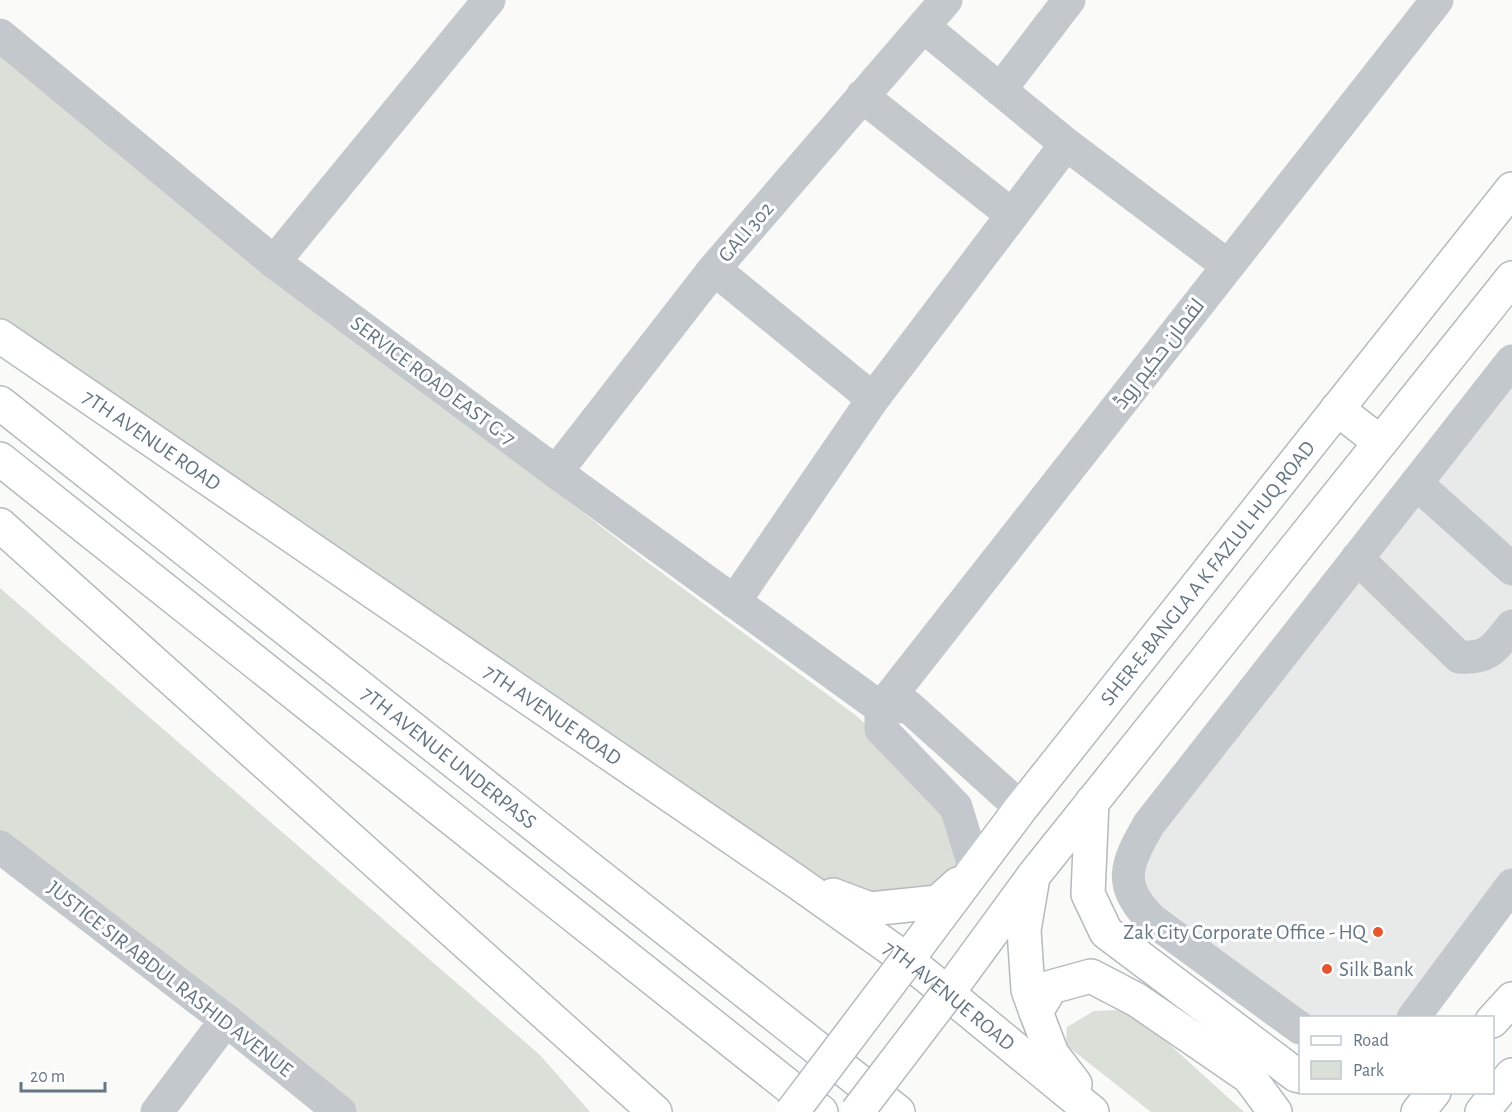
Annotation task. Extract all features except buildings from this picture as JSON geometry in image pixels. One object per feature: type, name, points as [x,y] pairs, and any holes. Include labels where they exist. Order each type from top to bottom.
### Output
[{"type":"main road","name":"SHER-E-BANGLA A K FAZLUL HUQ ROAD","points":[[792,1112],[1021,808],[1512,189]]},
{"type":"main road","points":[[857,1112],[1034,875],[1512,278]]},
{"type":"main road","name":"7TH AVENUE ROAD","points":[[0,336],[797,882],[907,960],[1094,1112]]},
{"type":"main road","name":"7TH AVENUE UNDERPASS","points":[[0,403],[898,1112]]},
{"type":"main road","points":[[1337,409],[1380,442]]},
{"type":"main road","points":[[0,459],[821,1112]]},
{"type":"main road","points":[[0,525],[655,1112]]},
{"type":"main road","points":[[1092,802],[1088,894],[1106,932],[1299,1076]]},
{"type":"main road","points":[[797,882],[870,909],[938,902],[975,869]]},
{"type":"main road","points":[[1034,875],[1024,930],[1028,990],[1052,1054],[1094,1112]]},
{"type":"main road","points":[[1036,1012],[1051,987],[1091,976],[1137,1000],[1249,1077],[1275,1112]]},
{"type":"main road","points":[[1494,1020],[1512,999]]},
{"type":"main road","points":[[592,1057],[632,1112]]},
{"type":"main road","points":[[1482,1112],[1512,1075]]},
{"type":"main road","points":[[1418,1112],[1432,1094]]},
{"type":"street","points":[[274,262],[489,0]]},
{"type":"street","points":[[1000,90],[1069,0]]},
{"type":"street","name":"لقمان حکیم روڈ","points":[[880,708],[1228,266],[1423,5]]},
{"type":"street","points":[[933,10],[1000,90],[1066,144],[1228,266]]},
{"type":"street","name":"GALI 302","points":[[556,472],[714,269],[933,10]]},
{"type":"street","name":"SERVICE ROAD EAST G-7","points":[[0,34],[274,262],[556,472],[880,708]]},
{"type":"street","points":[[862,96],[1012,215]]},
{"type":"street","points":[[734,603],[873,399],[1066,144]]},
{"type":"street","points":[[714,269],[873,399]]},
{"type":"street","points":[[1299,1027],[1152,920],[1140,908],[1131,894],[1128,880],[1133,853],[1149,825],[1512,361]]},
{"type":"street","points":[[1416,483],[1512,569]]},
{"type":"street","points":[[1357,558],[1459,657],[1476,658],[1493,650],[1512,626]]},
{"type":"street","points":[[975,869],[956,807],[881,729],[880,708],[908,706],[1021,808]]},
{"type":"street","name":"JUSTICE SIR ABDUL RASHID AVENUE","points":[[0,847],[226,1020],[340,1112]]},
{"type":"street","points":[[1414,1016],[1512,885]]},
{"type":"street","points":[[157,1112],[226,1020]]},
{"type":"shaded area","points":[[1512,361],[1512,885],[1414,1016],[1299,1017],[1152,920],[1133,853]]},
{"type":"green space","points":[[0,55],[292,287],[643,559],[858,717],[919,777],[949,819],[965,865],[934,892],[870,909],[821,882],[0,333]]},
{"type":"green space","points":[[0,588],[540,1055],[590,1112],[356,1112],[173,979],[0,845]]},
{"type":"green space","points":[[1119,1010],[1147,1024],[1244,1112],[1151,1112],[1066,1045],[1067,1027],[1094,1011]]},
{"type":"place","name":"Zak City Corporate Office - HQ","points":[[1378,932]]},
{"type":"place","name":"Silk Bank","points":[[1327,969]]}]
